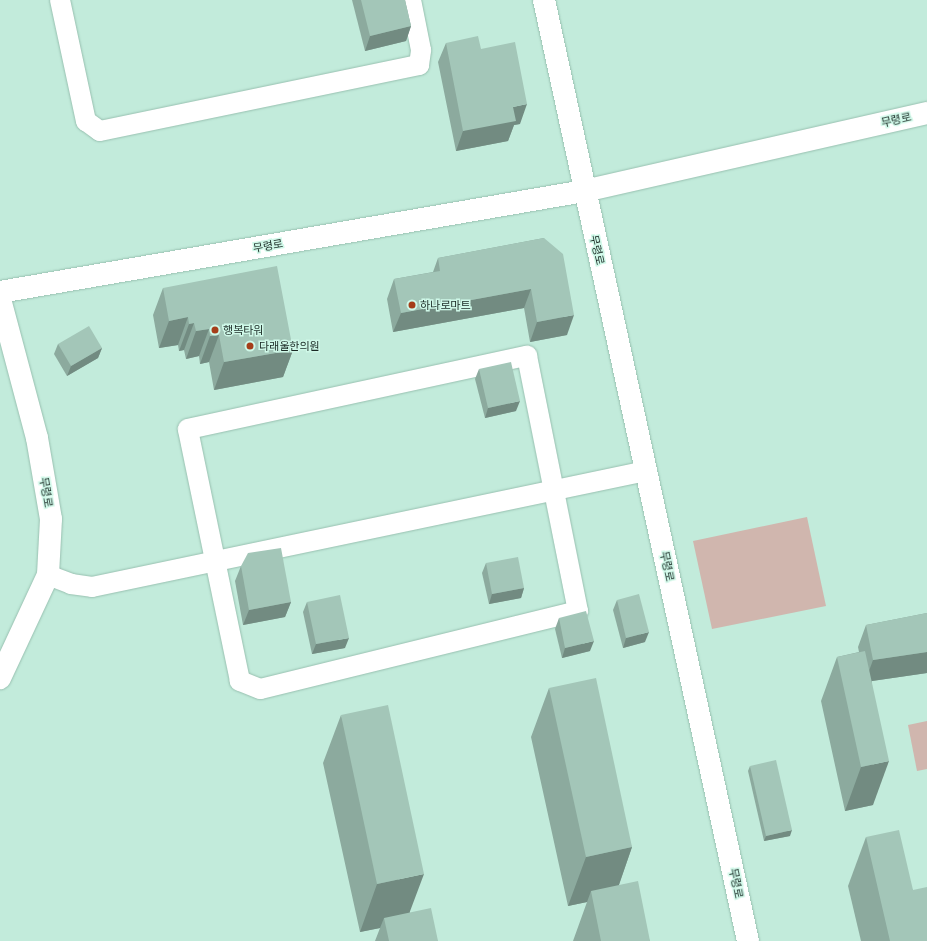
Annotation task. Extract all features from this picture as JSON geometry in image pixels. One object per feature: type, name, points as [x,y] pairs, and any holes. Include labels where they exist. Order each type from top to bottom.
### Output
[{"type":"street","points":[[60,0],[86,121],[100,131],[419,65],[421,50],[411,0]]},
{"type":"street","name":"무령로","points":[[544,0],[584,192],[748,941]]},
{"type":"street","name":"무령로","points":[[0,292],[584,192],[927,113]]},
{"type":"street","name":"무령로","points":[[0,300],[37,438],[51,519],[48,575],[0,678]]},
{"type":"street","points":[[527,356],[554,491],[578,611],[260,689],[240,681],[188,429],[301,402],[527,356]]},
{"type":"street","points":[[48,575],[71,584],[92,587],[646,472]]},
{"type":"shaded area","points":[[807,517],[826,606],[712,629],[693,541]]},
{"type":"shaded area","points":[[927,721],[927,769],[917,771],[908,725]]},
{"type":"building","points":[[361,0],[405,0],[411,26],[370,36]]},
{"type":"building","points":[[478,36],[481,49],[515,42],[527,104],[513,107],[516,121],[463,131],[446,43]]},
{"type":"building","points":[[544,238],[563,254],[574,315],[537,322],[531,289],[401,313],[394,279],[440,271],[438,258]]},
{"type":"building","points":[[277,266],[293,350],[224,362],[219,335],[210,336],[209,329],[196,331],[194,323],[189,324],[188,317],[169,321],[163,288]]},
{"type":"building","points":[[89,326],[102,348],[71,366],[58,344]]},
{"type":"building","points":[[511,362],[520,401],[488,408],[479,369]]},
{"type":"building","points":[[281,548],[291,602],[249,610],[241,566],[248,553]]},
{"type":"building","points":[[518,557],[524,588],[492,594],[486,563]]},
{"type":"building","points":[[639,594],[649,632],[626,638],[617,600]]},
{"type":"building","points":[[340,595],[349,638],[316,644],[307,602]]},
{"type":"building","points":[[586,611],[594,641],[565,648],[559,618]]},
{"type":"building","points":[[927,613],[927,652],[873,660],[866,625]]},
{"type":"building","points":[[865,651],[889,761],[861,767],[837,657]]},
{"type":"building","points":[[596,678],[632,847],[586,857],[549,688]]},
{"type":"building","points":[[388,705],[424,874],[377,884],[341,715]]},
{"type":"building","points":[[776,760],[792,830],[766,836],[750,766]]},
{"type":"building","points":[[899,830],[913,890],[927,887],[927,941],[890,941],[866,837]]},
{"type":"building","points":[[638,881],[650,941],[601,941],[591,891]]},
{"type":"building","points":[[431,908],[438,941],[389,941],[384,918]]},
{"type":"place","name":"하나로마트","points":[[412,305]]},
{"type":"place","name":"행복타워","points":[[215,330]]},
{"type":"place","name":"다래울한의원","points":[[250,346]]}]
